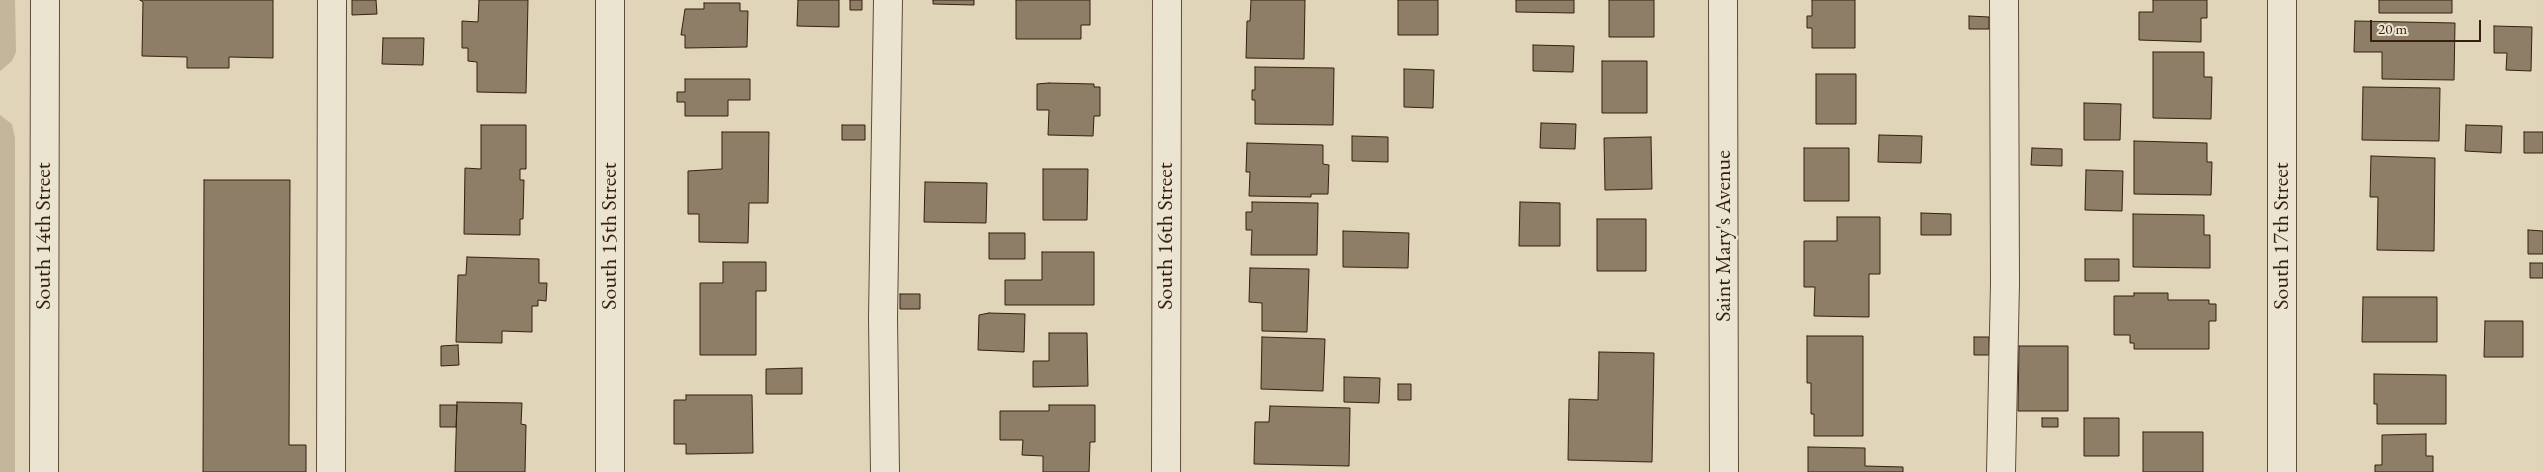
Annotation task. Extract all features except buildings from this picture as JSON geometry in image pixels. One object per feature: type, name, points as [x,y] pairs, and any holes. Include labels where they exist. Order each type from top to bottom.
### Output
[{"type":"street","name":"South 14th Street","points":[[44,472],[45,0]]},
{"type":"street","points":[[331,472],[332,0]]},
{"type":"street","name":"South 15th Street","points":[[610,0],[610,472]]},
{"type":"street","points":[[885,472],[883,318],[888,0]]},
{"type":"street","name":"South 16th Street","points":[[1166,472],[1167,0]]},
{"type":"street","name":"Saint Mary's Avenue","points":[[1723,0],[1724,472]]},
{"type":"street","points":[[2001,472],[2005,283],[2004,0]]},
{"type":"street","name":"South 17th Street","points":[[2282,0],[2282,472]]},
{"type":"shaded area","points":[[0,0],[15,0],[16,52],[12,61],[0,71]]},
{"type":"shaded area","points":[[0,115],[12,124],[15,138],[15,472],[0,472]]}]
